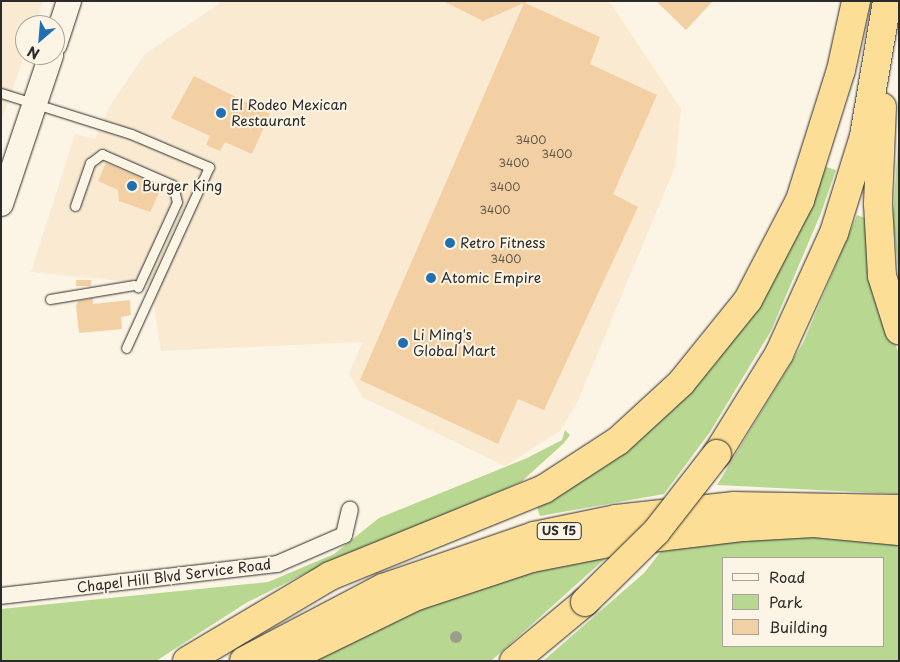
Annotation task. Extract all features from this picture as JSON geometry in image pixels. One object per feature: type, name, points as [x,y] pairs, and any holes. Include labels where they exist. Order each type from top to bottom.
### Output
[{"type":"highway","points":[[187,661],[330,576],[544,489],[618,441],[681,383],[748,300],[800,200],[826,126],[856,1]]},
{"type":"highway","points":[[514,661],[585,602],[656,532],[717,454],[779,354],[827,249],[864,136],[881,49],[888,1]]},
{"type":"highway","points":[[881,49],[882,276],[899,330]]},
{"type":"highway","name":"US 15","points":[[244,661],[383,588],[534,536],[616,519],[734,506],[899,509]]},
{"type":"highway","points":[[283,661],[414,598],[532,558],[609,542],[744,527],[814,523],[899,531]]},
{"type":"street","points":[[64,15],[69,1]]},
{"type":"street","points":[[1,204],[48,65]]},
{"type":"street","name":"Chapel Hill Blvd Service Road","points":[[1,596],[277,564],[344,535],[350,510]]},
{"type":"lane","points":[[1,93],[36,101],[209,168],[126,348]]},
{"type":"lane","points":[[50,299],[136,286],[177,202],[172,186],[102,154],[90,163],[75,206]]},
{"type":"shaded area","points":[[1,1],[43,1],[38,15],[15,15],[15,65],[21,65],[1,122]]},
{"type":"shaded area","points":[[223,1],[609,1],[681,109],[675,167],[577,403],[560,431],[505,466],[362,397],[349,373],[363,342],[161,351],[151,284],[31,272],[75,134],[95,139],[111,104],[145,54]]},
{"type":"green space","points":[[899,125],[899,277],[893,219]]},
{"type":"green space","points":[[826,167],[836,170],[821,213],[771,331],[710,432],[664,494],[540,516],[537,507],[638,440],[715,364],[781,268]]},
{"type":"green space","points":[[857,215],[870,220],[883,317],[899,353],[899,494],[717,485],[803,343]]},
{"type":"green space","points":[[565,430],[570,435],[564,443],[521,482],[308,572],[246,603],[156,661],[1,661],[1,609],[268,582],[334,554],[379,518],[527,458],[562,440]]},
{"type":"green space","points":[[785,533],[899,541],[899,661],[543,661],[644,573],[666,545]]},
{"type":"green space","points":[[608,556],[491,661],[302,661],[374,625],[513,573]]},
{"type":"building","points":[[443,1],[529,1],[525,3],[600,37],[590,64],[657,95],[613,194],[638,207],[544,410],[518,399],[498,444],[360,380],[524,3],[483,21]]},
{"type":"building","points":[[656,1],[713,1],[686,30]]},
{"type":"building","points":[[194,76],[270,114],[252,154],[225,142],[220,151],[206,145],[210,136],[171,118]]},
{"type":"building","points":[[106,163],[162,187],[150,212],[119,201],[118,190],[98,181]]},
{"type":"building","points":[[76,280],[91,280],[91,286],[76,286]]},
{"type":"building","points":[[93,298],[93,304],[130,300],[131,315],[121,317],[122,329],[79,333],[76,306],[78,301]]},
{"type":"place","name":"El Rodeo Mexican Restaurant","points":[[221,113]]},
{"type":"place","name":"Burger King","points":[[132,186]]},
{"type":"place","name":"Retro Fitness","points":[[450,243]]},
{"type":"place","name":"Atomic Empire","points":[[431,278]]},
{"type":"place","name":"Li Ming's Global Mart","points":[[403,343]]}]
